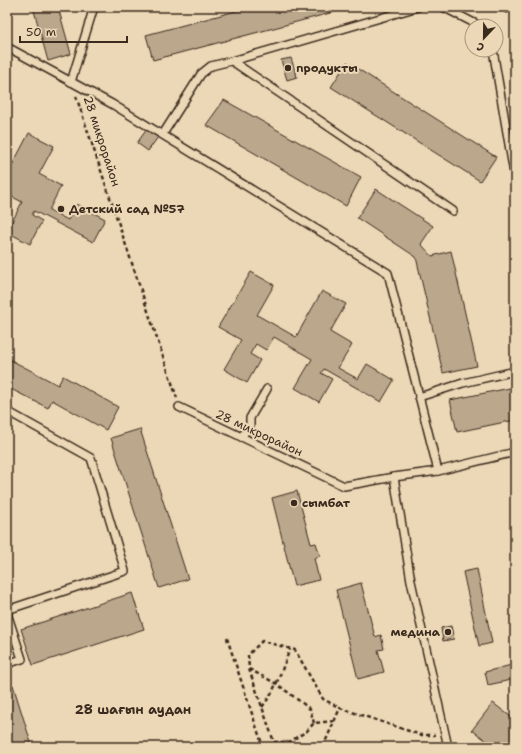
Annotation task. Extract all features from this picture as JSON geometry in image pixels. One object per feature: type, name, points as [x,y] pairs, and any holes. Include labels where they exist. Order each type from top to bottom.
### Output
[{"type":"lane","points":[[71,82],[93,10],[96,7]]},
{"type":"lane","points":[[163,134],[201,74],[211,66],[418,7]]},
{"type":"lane","points":[[443,7],[464,18]]},
{"type":"lane","points":[[7,47],[112,104],[163,134],[388,273],[438,471]]},
{"type":"lane","points":[[494,58],[515,180]]},
{"type":"lane","points":[[232,61],[453,211]]},
{"type":"lane","points":[[419,397],[463,383],[515,371]]},
{"type":"lane","points":[[241,437],[250,426],[250,418],[267,389]]},
{"type":"lane","name":"28 микрорайон","points":[[180,407],[344,486],[438,471],[515,452]]},
{"type":"lane","points":[[7,411],[91,458],[125,571],[7,611],[22,659],[7,664]]},
{"type":"lane","points":[[394,477],[411,580],[446,735],[447,746]]},
{"type":"path","name":"28 микрорайон","points":[[71,82],[180,407]]},
{"type":"path","points":[[227,638],[263,747]]},
{"type":"path","points":[[334,721],[314,723],[307,731],[288,742],[274,742],[249,669],[248,655],[262,641],[295,650],[323,699],[340,708],[421,735],[446,735]]},
{"type":"path","points":[[262,708],[277,684],[290,649]]},
{"type":"path","points":[[249,669],[277,684],[310,709],[314,723]]},
{"type":"path","points":[[323,747],[340,708]]},
{"type":"building","points":[[33,7],[58,7],[71,54],[48,61]]},
{"type":"building","points":[[251,7],[353,7],[153,60],[146,35]]},
{"type":"building","points":[[496,7],[511,7],[507,14]]},
{"type":"building","points":[[291,58],[297,77],[287,80],[281,60]]},
{"type":"building","points":[[347,62],[496,157],[480,181],[331,87]]},
{"type":"building","points":[[224,100],[361,177],[346,206],[206,125]]},
{"type":"building","points":[[147,129],[158,137],[148,151],[137,143]]},
{"type":"building","points":[[29,133],[54,146],[39,174],[61,186],[49,210],[68,220],[77,204],[105,219],[93,242],[34,211],[32,215],[42,221],[30,244],[7,232],[22,202],[7,194],[7,175]]},
{"type":"building","points":[[376,189],[433,226],[421,244],[432,256],[451,251],[477,366],[443,373],[416,257],[357,218]]},
{"type":"building","points":[[251,272],[274,285],[257,315],[296,337],[322,291],[346,304],[330,332],[352,345],[338,368],[358,379],[367,364],[394,380],[381,402],[324,369],[321,373],[332,379],[319,402],[295,388],[312,359],[274,337],[266,350],[256,344],[250,354],[260,360],[247,383],[224,369],[241,340],[218,327]]},
{"type":"building","points":[[7,358],[58,385],[63,376],[118,407],[106,430],[52,400],[48,408],[7,387]]},
{"type":"building","points":[[515,387],[515,420],[457,432],[450,400]]},
{"type":"building","points":[[140,429],[188,579],[159,588],[111,438]]},
{"type":"building","points":[[297,491],[311,544],[316,543],[320,556],[314,558],[319,580],[294,586],[272,498]]},
{"type":"building","points":[[477,569],[492,643],[479,646],[463,572]]},
{"type":"building","points":[[361,583],[375,637],[381,635],[384,649],[378,650],[384,672],[358,679],[336,590]]},
{"type":"building","points":[[132,593],[144,629],[33,665],[21,629]]},
{"type":"building","points":[[451,626],[454,639],[443,641],[441,628]]},
{"type":"building","points":[[515,664],[515,679],[488,685],[485,672]]},
{"type":"building","points":[[13,685],[32,746],[7,747],[7,687]]},
{"type":"building","points":[[493,703],[515,720],[515,747],[495,747],[472,730]]},
{"type":"place","name":"продукты","points":[[288,68]]},
{"type":"place","name":"Детский сад №57","points":[[61,209]]},
{"type":"place","name":"сымбат","points":[[294,503]]},
{"type":"place","name":"медина","points":[[448,632]]},
{"type":"district","name":"28 шағын аудан","points":[[133,709]]}]
